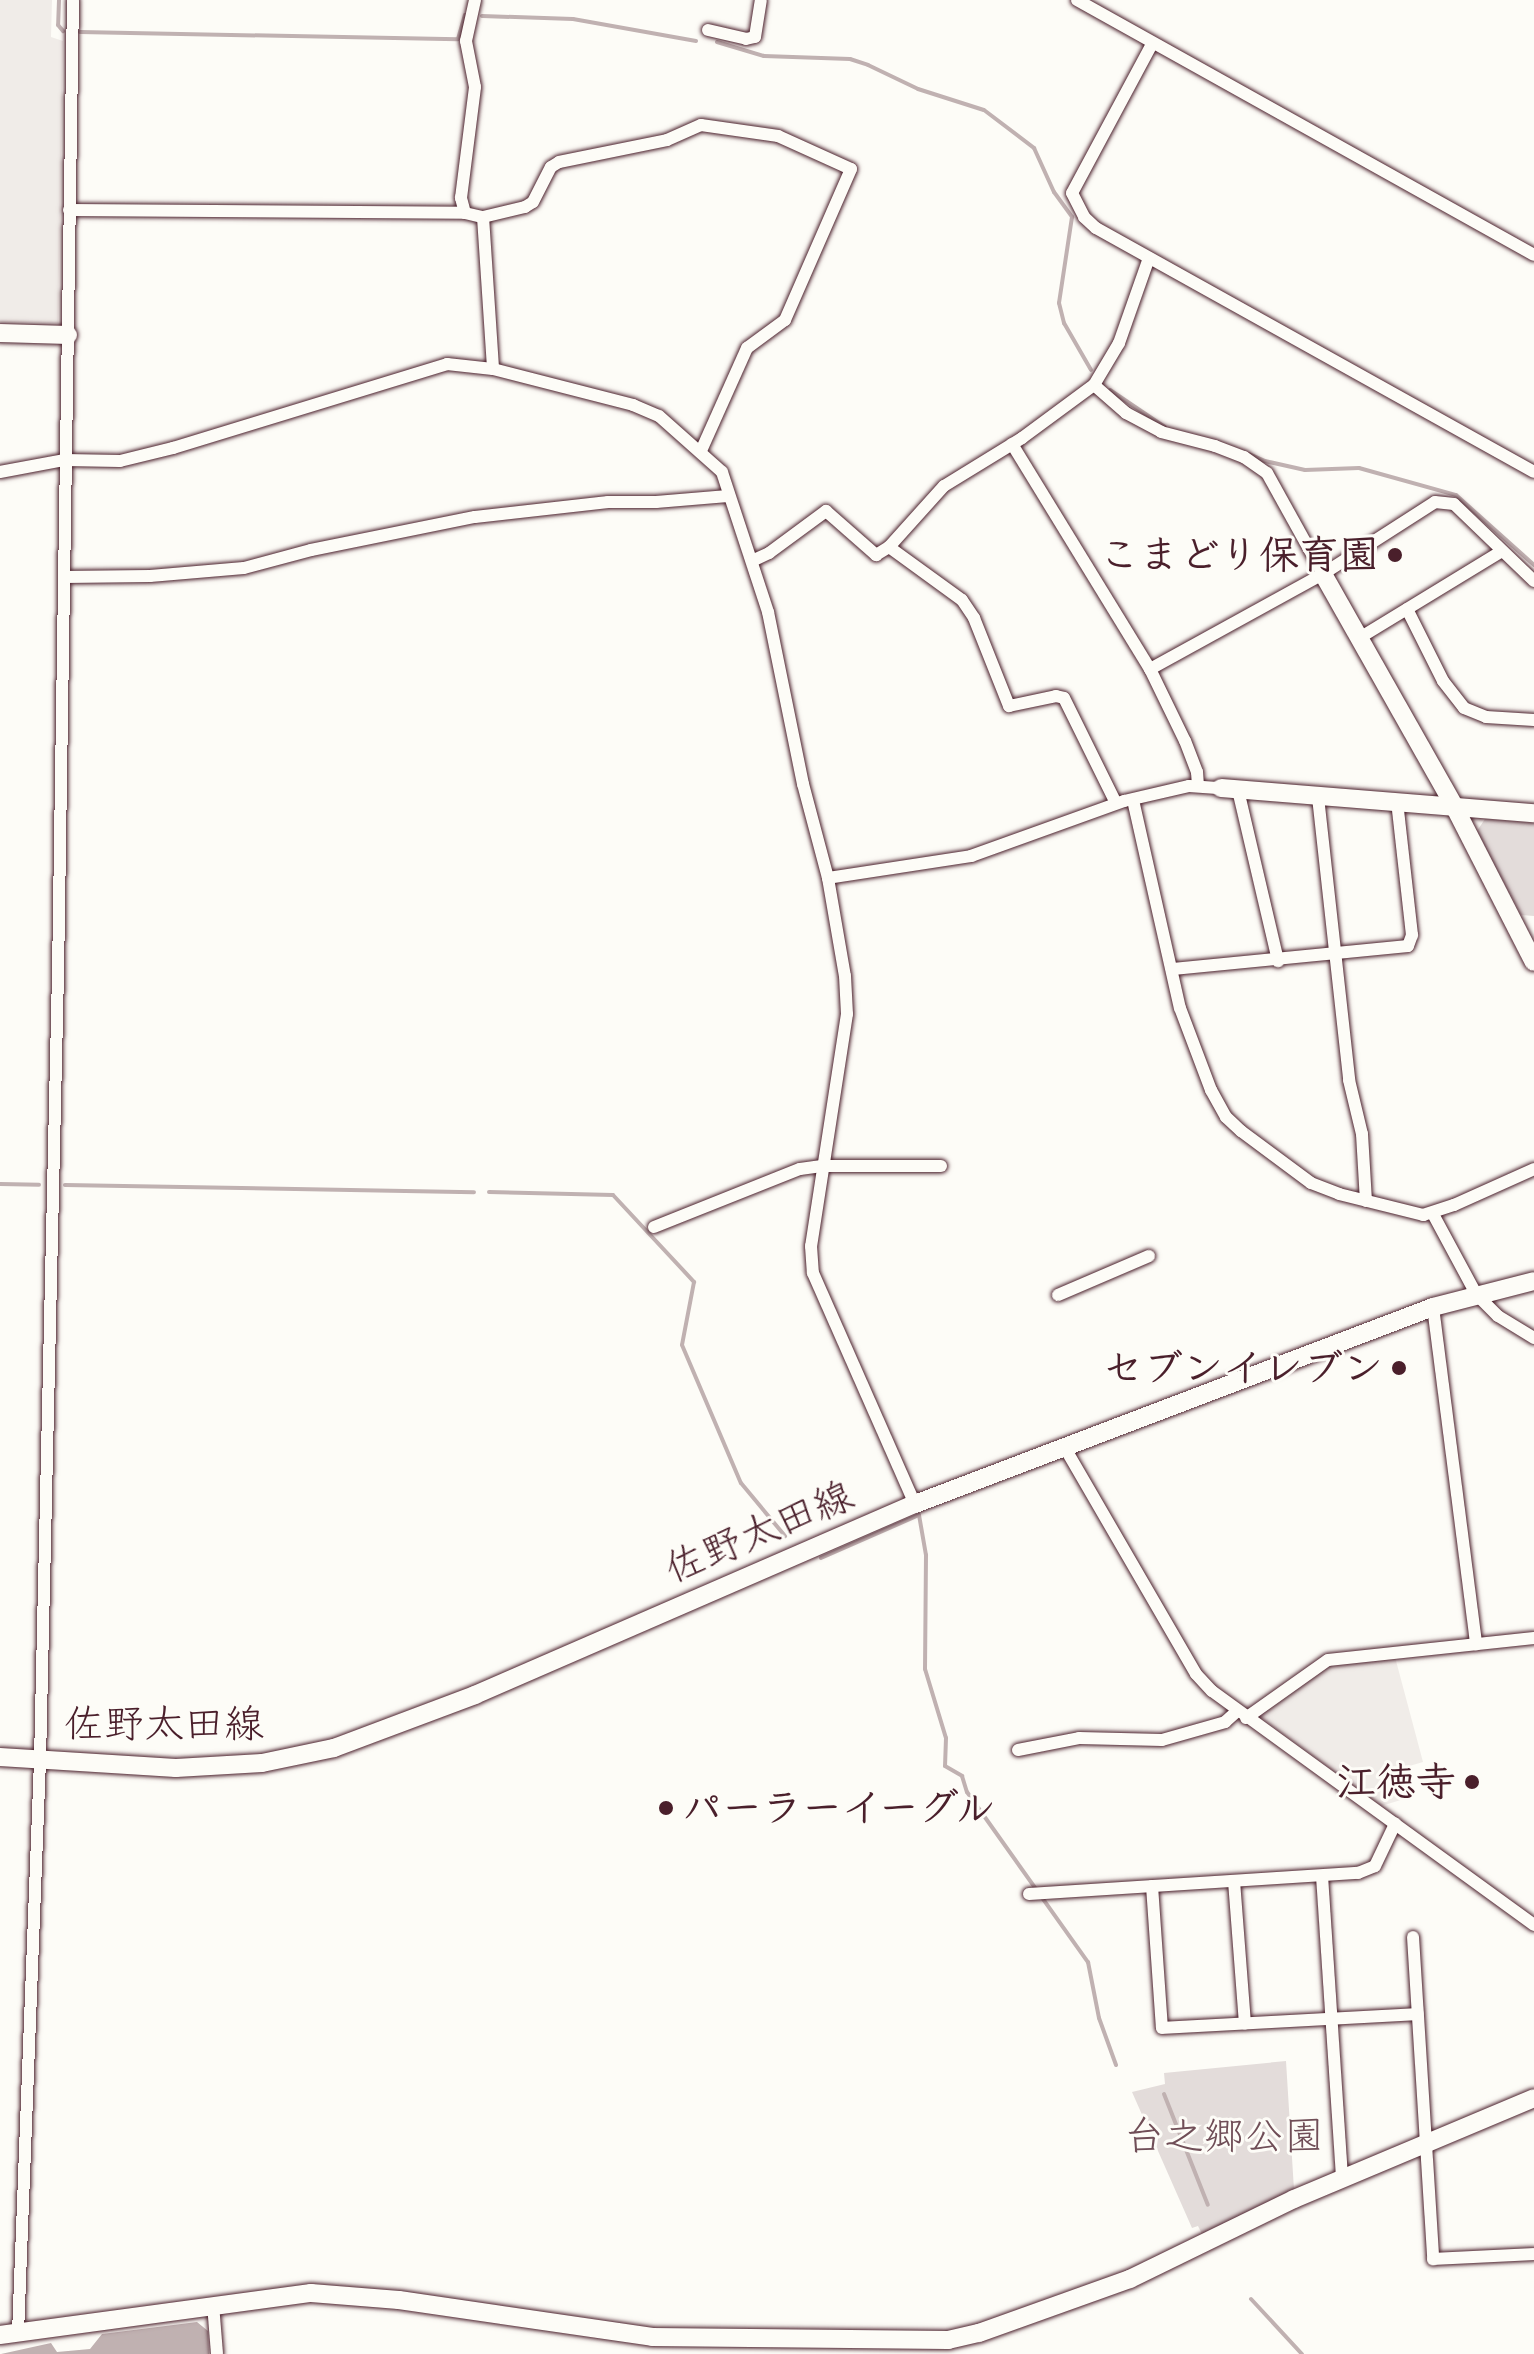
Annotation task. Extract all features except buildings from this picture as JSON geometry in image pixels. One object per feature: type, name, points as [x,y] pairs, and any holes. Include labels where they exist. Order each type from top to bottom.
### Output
[{"type":"street","points":[[73,0],[40,1760],[9,2334],[311,2293],[399,2300],[606,2333],[756,2347],[948,2340],[979,2333],[1130,2279],[1342,2179],[1534,2098]]},
{"type":"street","points":[[465,213],[461,198],[475,87],[466,41],[475,0]]},
{"type":"street","points":[[708,30],[746,39],[755,37],[761,0]]},
{"type":"street","points":[[1077,0],[1534,255]]},
{"type":"street","points":[[1152,44],[1072,193],[1084,217],[1096,228],[1534,472]]},
{"type":"street","points":[[69,210],[465,213],[483,217],[525,207],[533,202],[551,167],[559,162],[667,140],[701,125],[778,136],[851,169],[785,320],[747,348],[701,451]]},
{"type":"street","points":[[483,217],[493,369]]},
{"type":"street","points":[[754,560],[769,553],[826,511],[876,555],[889,547],[944,486],[1012,444],[1094,385],[1119,343],[1149,258]]},
{"type":"street","points":[[0,333],[68,335]]},
{"type":"street","points":[[0,472],[65,460],[120,461],[173,448],[447,364],[493,369],[633,405],[659,416],[722,472],[728,496],[754,560],[828,878],[845,976],[847,1014],[811,1246],[813,1273],[915,1504]]},
{"type":"street","points":[[1094,385],[1126,413],[1161,432],[1244,457],[1267,473],[1454,806],[1534,962]]},
{"type":"street","points":[[1012,444],[1150,669],[1185,741],[1197,772],[1198,786]]},
{"type":"street","points":[[64,577],[150,576],[244,568],[311,550],[475,517],[608,502],[728,496]]},
{"type":"street","points":[[1150,669],[1323,574],[1435,502],[1443,500],[1454,504],[1533,578]]},
{"type":"street","points":[[889,547],[962,600],[974,618],[1009,706],[1056,696],[1064,698],[1116,803]]},
{"type":"street","points":[[1361,637],[1502,551]]},
{"type":"street","points":[[1407,609],[1443,681],[1464,708],[1486,717],[1534,720]]},
{"type":"street","points":[[828,878],[971,856],[1116,803],[1198,786],[1534,813]]},
{"type":"street","points":[[1230,789],[1278,961]]},
{"type":"street","points":[[1318,797],[1349,1080],[1362,1134],[1366,1201]]},
{"type":"street","points":[[1133,800],[1180,1008],[1211,1090],[1226,1117],[1311,1183],[1423,1215],[1433,1214],[1534,1169]]},
{"type":"street","points":[[1173,969],[1402,948],[1412,941],[1397,802]]},
{"type":"street","points":[[654,1227],[800,1169],[822,1166],[941,1166]]},
{"type":"street","points":[[1433,1214],[1476,1294],[1498,1316],[1534,1338]]},
{"type":"street","points":[[1058,1295],[1149,1256]]},
{"type":"street","name":"佐野太田線","points":[[0,1757],[133,1767],[202,1767],[262,1763],[334,1748],[475,1695],[915,1504],[1433,1307],[1534,1281]]},
{"type":"street","points":[[1433,1307],[1476,1644]]},
{"type":"street","points":[[1065,1448],[1196,1674],[1241,1715],[1533,1923]]},
{"type":"street","points":[[1018,1750],[1079,1738],[1162,1740],[1225,1722],[1328,1660],[1534,1638]]},
{"type":"street","points":[[1029,1894],[1358,1873],[1375,1866],[1395,1824]]},
{"type":"street","points":[[1322,1876],[1342,2179]]},
{"type":"street","points":[[1234,1881],[1245,2024]]},
{"type":"street","points":[[1152,1886],[1162,2028],[1418,2014]]},
{"type":"street","points":[[1413,1937],[1433,2259],[1534,2254]]},
{"type":"street","points":[[213,2304],[217,2354]]},
{"type":"shaded area","points":[[0,0],[52,0],[51,37],[63,41],[58,323],[0,322]]},
{"type":"shaded area","points":[[1395,1657],[1423,1762],[1406,1767],[1414,1796],[1381,1806],[1262,1718],[1261,1713],[1332,1664]]},
{"type":"shaded area","points":[[197,2322],[208,2331],[209,2354],[1,2354],[51,2343],[57,2352],[90,2349],[102,2334]]},
{"type":"green space","points":[[1485,819],[1534,823],[1534,916],[1521,915],[1477,831]]},
{"type":"green space","name":"台之郷公園","points":[[1286,2061],[1294,2190],[1202,2234],[1198,2226],[1192,2228],[1132,2092],[1165,2084],[1164,2073]]},
{"type":"waterway","points":[[59,0],[58,25],[63,31]]},
{"type":"waterway","points":[[80,32],[458,39],[465,15]]},
{"type":"waterway","points":[[482,16],[573,19],[696,41]]},
{"type":"waterway","points":[[717,42],[764,56],[850,59],[868,65],[918,89],[984,110],[1034,148],[1054,192],[1072,217],[1059,303],[1064,323],[1091,370]]},
{"type":"waterway","points":[[1110,390],[1165,427]]},
{"type":"waterway","points":[[1249,454],[1305,470],[1359,468],[1456,495],[1534,565]]},
{"type":"waterway","points":[[0,1184],[39,1185]]},
{"type":"waterway","points":[[65,1185],[474,1192]]},
{"type":"waterway","points":[[489,1192],[613,1195],[694,1282],[682,1345],[741,1483],[785,1536]]},
{"type":"waterway","points":[[821,1558],[919,1515],[926,1555],[925,1669],[946,1738],[945,1766],[962,1776],[967,1792],[1088,1962],[1099,2018],[1116,2065]]},
{"type":"waterway","points":[[1164,2094],[1208,2205]]},
{"type":"waterway","points":[[1251,2299],[1302,2354]]},
{"type":"place","name":"こまどり保育園","points":[[1395,555]]},
{"type":"place","name":"セブンイレブン","points":[[1399,1368]]},
{"type":"place","name":"江徳寺","points":[[1472,1782]]},
{"type":"place","name":"パーラーイーグル","points":[[666,1808]]}]
